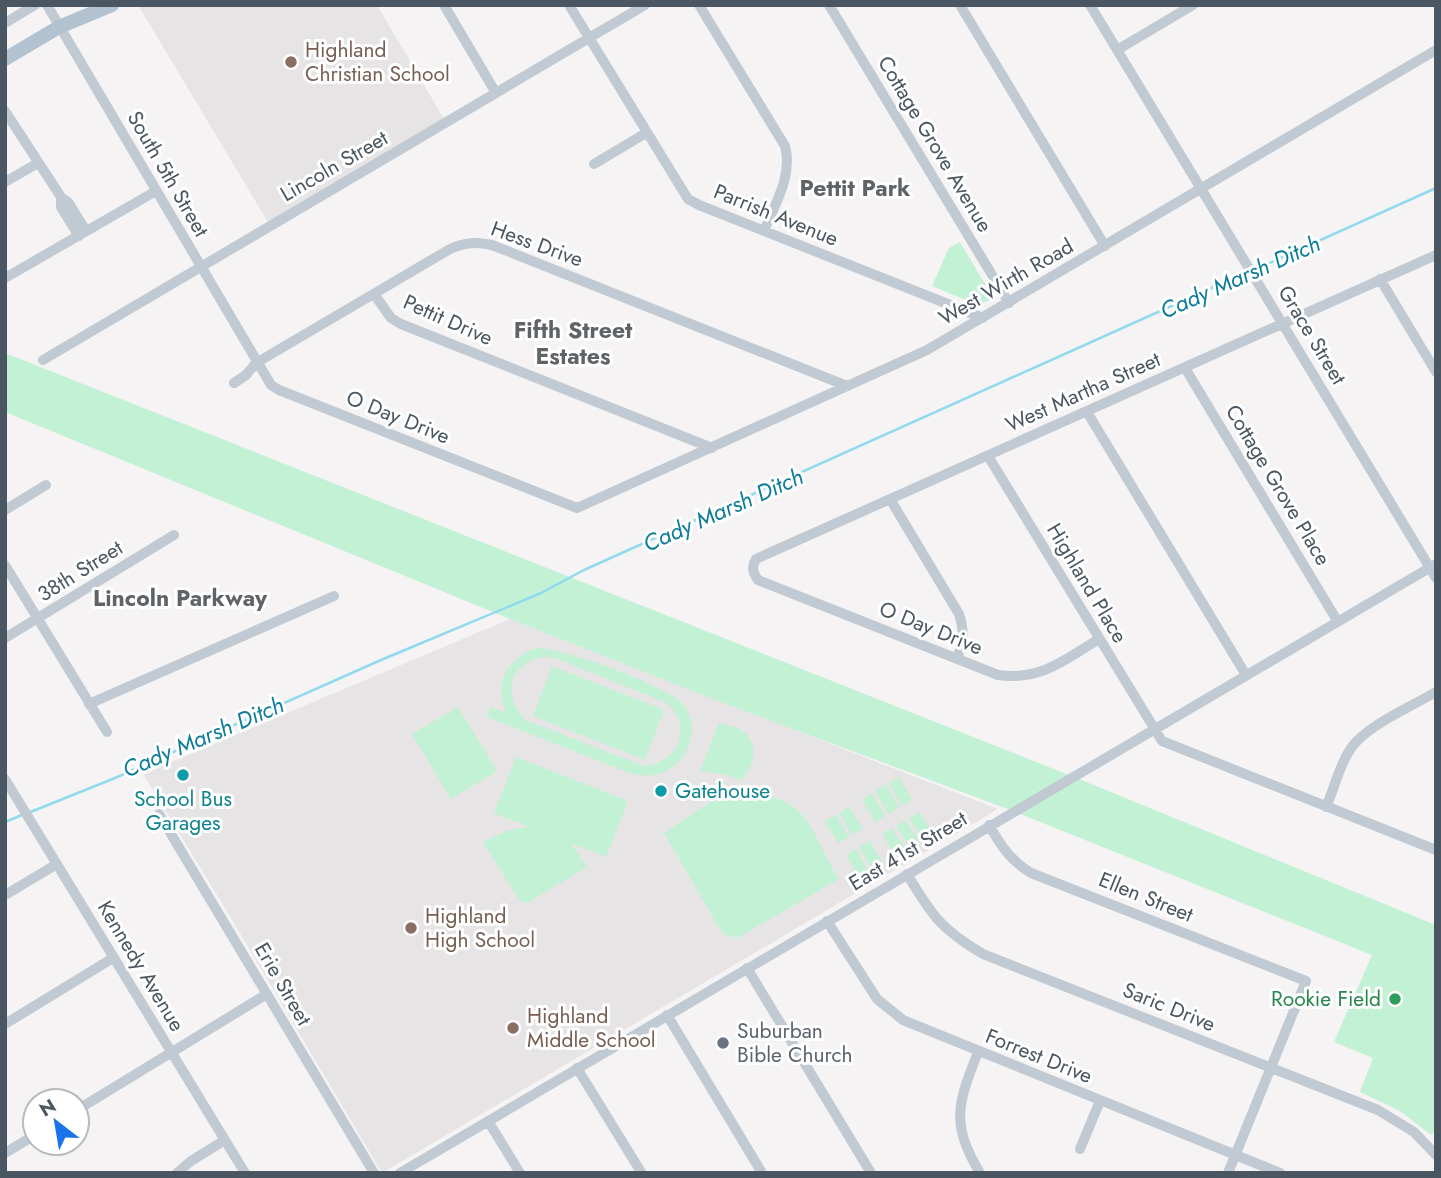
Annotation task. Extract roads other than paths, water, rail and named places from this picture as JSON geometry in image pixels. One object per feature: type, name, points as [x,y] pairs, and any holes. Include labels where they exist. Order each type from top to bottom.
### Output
[{"type":"main road","points":[[5,59],[60,27],[111,5]]},
{"type":"street","points":[[5,23],[35,5]]},
{"type":"street","name":"South 5th Street","points":[[47,5],[256,363]]},
{"type":"street","points":[[444,5],[496,93]]},
{"type":"street","name":"Parrish Avenue","points":[[569,5],[688,199],[983,318]]},
{"type":"street","name":"Lincoln Street","points":[[43,360],[645,5]]},
{"type":"street","points":[[699,5],[785,146],[788,173],[764,231]]},
{"type":"street","name":"Cottage Grove Avenue","points":[[829,5],[1009,303]]},
{"type":"street","points":[[960,5],[1105,246]]},
{"type":"street","name":"Grace Street","points":[[1090,5],[1434,570]]},
{"type":"street","points":[[1117,50],[1193,5]]},
{"type":"street","name":"West Wirth Road","points":[[576,508],[927,350],[1436,50]]},
{"type":"street","points":[[5,111],[61,197],[61,207],[82,233]]},
{"type":"street","points":[[594,164],[646,133]]},
{"type":"street","points":[[5,182],[38,163]]},
{"type":"street","points":[[5,278],[156,191]]},
{"type":"street","name":"Hess Drive","points":[[234,383],[246,375],[256,363],[450,248],[478,242],[492,245],[847,386]]},
{"type":"street","name":"West Martha Street","points":[[753,570],[756,559],[1436,254]]},
{"type":"street","points":[[1380,279],[1436,372]]},
{"type":"street","name":"Pettit Drive","points":[[374,294],[391,318],[401,324],[712,448]]},
{"type":"street","name":"O Day Drive","points":[[256,363],[271,385],[279,390],[576,508]]},
{"type":"street","name":"Cottage Grove Place","points":[[1185,368],[1338,622]]},
{"type":"street","points":[[1087,412],[1246,675]]},
{"type":"street","name":"Highland Place","points":[[988,456],[1154,730]]},
{"type":"street","points":[[5,510],[46,485]]},
{"type":"street","points":[[890,499],[960,614],[964,629],[957,659]]},
{"type":"street","name":"38th Street","points":[[5,638],[174,535]]},
{"type":"street","points":[[5,565],[107,732]]},
{"type":"street","name":"O Day Drive","points":[[753,570],[758,580],[998,675],[1031,676],[1099,639]]},
{"type":"street","name":"East 41st Street","points":[[400,1173],[1246,675],[1434,570]]},
{"type":"street","points":[[89,704],[334,596]]},
{"type":"street","points":[[1326,807],[1347,755],[1355,743],[1436,692]]},
{"type":"street","points":[[1154,730],[1161,741],[1436,850]]},
{"type":"street","name":"Kennedy Avenue","points":[[5,779],[14,802],[31,822],[245,1173]]},
{"type":"street","name":"Erie Street","points":[[159,814],[374,1173]]},
{"type":"street","name":"Ellen Street","points":[[989,825],[1005,853],[1031,873],[1307,981],[1271,1069]]},
{"type":"street","points":[[5,895],[57,864]]},
{"type":"street","name":"Saric Drive","points":[[907,874],[931,913],[946,929],[984,954],[1378,1110],[1414,1132],[1436,1155]]},
{"type":"street","name":"Forrest Drive","points":[[827,921],[866,984],[890,1012],[925,1031],[1280,1173]]},
{"type":"street","points":[[5,1024],[113,958]]},
{"type":"street","points":[[747,968],[871,1173]]},
{"type":"street","points":[[91,1101],[267,994]]},
{"type":"street","points":[[667,1016],[762,1173]]},
{"type":"street","points":[[978,1052],[962,1093],[960,1116],[962,1136],[981,1173]]},
{"type":"street","points":[[577,1068],[641,1172]]},
{"type":"street","points":[[1228,1173],[1271,1069]]},
{"type":"street","points":[[1080,1149],[1100,1101]]},
{"type":"street","points":[[488,1121],[520,1173]]},
{"type":"street","points":[[177,1173],[225,1140]]},
{"type":"street","points":[[5,1153],[21,1143]]},
{"type":"waterway","name":"Cady Marsh Ditch","points":[[1254,270],[1436,188]]},
{"type":"waterway","name":"Cady Marsh Ditch","points":[[28,813],[115,778],[381,660],[541,593],[584,570],[1247,272]]},
{"type":"waterway","name":"Cady Marsh Ditch","points":[[5,822],[22,815]]},
{"type":"place","name":"Highland Christian School","points":[[291,62]]},
{"type":"place","name":"School Bus Garages","points":[[183,775]]},
{"type":"place","name":"Gatehouse","points":[[661,791]]},
{"type":"place","name":"Highland High School","points":[[411,928]]},
{"type":"place","name":"Rookie Field","points":[[1395,999]]},
{"type":"place","name":"Highland Middle School","points":[[513,1028]]},
{"type":"place","name":"Suburban Bible Church","points":[[723,1043]]},
{"type":"district","name":"Pettit Park","points":[[855,188]]},
{"type":"district","name":"Fifth Street Estates","points":[[573,343]]},
{"type":"district","name":"Lincoln Parkway","points":[[180,598]]}]
